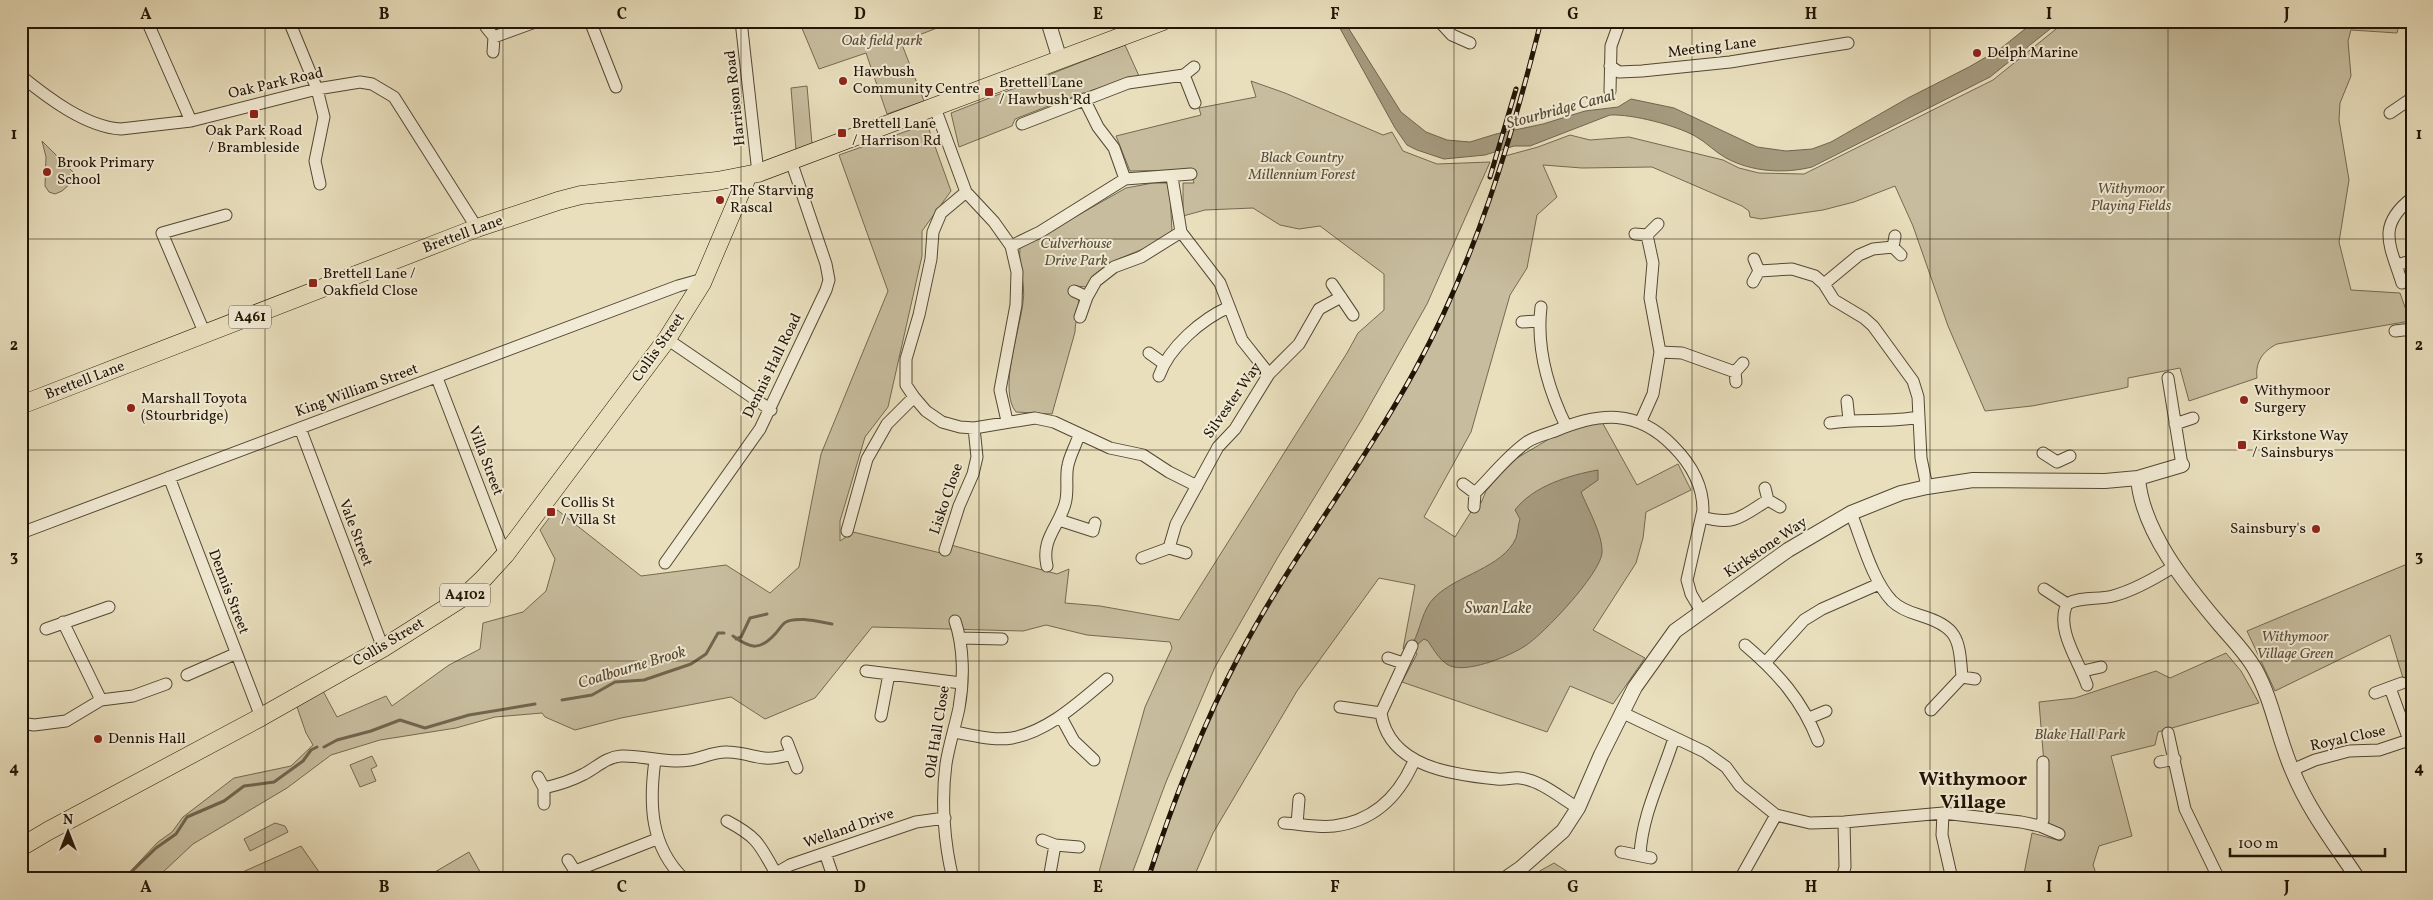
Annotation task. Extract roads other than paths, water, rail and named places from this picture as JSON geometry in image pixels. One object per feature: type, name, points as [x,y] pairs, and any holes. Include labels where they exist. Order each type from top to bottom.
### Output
[{"type":"main road","name":"A461","points":[[753,174],[935,108],[1163,21]]},
{"type":"main road","name":"Brettell Lane","points":[[21,405],[477,228],[581,195],[717,181],[753,174]]},
{"type":"main road","name":"Collis Street","points":[[21,847],[48,830],[261,717],[382,648],[465,596],[505,555],[667,339],[702,283],[753,174]]},
{"type":"street","points":[[147,21],[190,121]]},
{"type":"street","points":[[289,21],[318,89],[324,117],[315,161],[320,184]]},
{"type":"street","points":[[494,37],[538,21]]},
{"type":"street","points":[[590,21],[616,87]]},
{"type":"street","name":"Harrison Road","points":[[741,21],[753,174]]},
{"type":"street","points":[[1048,21],[1060,60]]},
{"type":"street","points":[[1439,21],[1452,35],[1470,43]]},
{"type":"street","points":[[1610,91],[1611,46],[1620,21]]},
{"type":"street","points":[[486,28],[494,37],[493,52]]},
{"type":"street","name":"Meeting Lane","points":[[1610,66],[1619,72],[1642,71],[1730,62],[1848,43]]},
{"type":"street","points":[[1022,124],[1128,83],[1184,74],[1194,67]]},
{"type":"street","points":[[1184,74],[1195,103]]},
{"type":"street","name":"Oak Park Road","points":[[21,76],[82,118],[110,128],[131,128],[190,121],[318,89],[360,82],[372,84],[394,97],[477,228]]},
{"type":"street","points":[[2390,113],[2412,98]]},
{"type":"street","points":[[1084,99],[1098,127],[1114,148],[1125,179]]},
{"type":"street","points":[[935,108],[966,192],[994,222],[1011,246],[1017,272],[1016,305],[1000,390],[1007,421]]},
{"type":"street","name":"Dennis Hall Road","points":[[665,563],[760,429],[826,290],[829,280],[826,264],[791,161]]},
{"type":"street","points":[[1011,246],[1040,232],[1125,179],[1172,177],[1191,174]]},
{"type":"street","points":[[1172,177],[1181,232],[1220,283],[1242,340],[1269,374]]},
{"type":"street","points":[[966,192],[941,213],[933,232],[931,259],[919,315],[906,360],[906,385],[914,396],[926,411],[942,422],[974,428],[1007,421],[1035,418],[1054,422],[1110,448],[1143,455],[1169,472],[1197,486]]},
{"type":"street","points":[[2402,283],[2388,230],[2395,213],[2412,198]]},
{"type":"street","points":[[205,334],[162,233],[226,215]]},
{"type":"street","points":[[1635,234],[1647,235],[1658,224]]},
{"type":"street","points":[[1080,317],[1087,296],[1096,281],[1114,267],[1140,257],[1181,232]]},
{"type":"street","points":[[1640,423],[1653,394],[1660,352],[1650,298],[1652,263],[1647,235]]},
{"type":"street","points":[[1824,284],[1859,255],[1872,250],[1896,246]]},
{"type":"street","points":[[1754,259],[1759,271]]},
{"type":"street","points":[[2396,265],[2411,260]]},
{"type":"street","points":[[1759,271],[1792,270],[1805,272],[1824,284],[1834,300],[1864,318],[1873,326],[1913,381],[1918,397],[1921,458],[1927,487]]},
{"type":"street","points":[[1753,282],[1759,271]]},
{"type":"street","name":"King William Street","points":[[21,533],[678,286],[696,280],[702,283]]},
{"type":"street","points":[[1332,284],[1352,315]]},
{"type":"street","points":[[1074,291],[1087,296]]},
{"type":"street","name":"Silvester Way","points":[[1170,548],[1176,524],[1218,447],[1235,429],[1269,374],[1300,344],[1319,309],[1341,297]]},
{"type":"street","points":[[1159,376],[1163,363],[1192,331],[1210,315],[1229,307]]},
{"type":"street","points":[[1540,307],[1539,320],[1548,387],[1566,426]]},
{"type":"street","points":[[1522,322],[1539,320]]},
{"type":"street","points":[[2395,331],[2412,329]]},
{"type":"street","points":[[667,339],[770,410]]},
{"type":"street","points":[[1660,352],[1682,354],[1736,377],[1744,363]]},
{"type":"street","points":[[1149,353],[1163,363]]},
{"type":"street","name":"Villa Street","points":[[437,378],[505,555]]},
{"type":"street","points":[[2168,378],[2182,465]]},
{"type":"street","points":[[847,531],[867,459],[887,424],[914,396]]},
{"type":"street","points":[[1847,401],[1849,420]]},
{"type":"street","points":[[1474,507],[1475,493],[1528,442],[1566,426],[1603,416],[1640,423],[1666,439],[1681,454],[1697,478],[1703,498],[1702,517],[1694,542],[1687,580],[1691,594],[1701,611]]},
{"type":"street","points":[[1830,423],[1849,420],[1883,422],[1919,417]]},
{"type":"street","points":[[2176,424],[2193,418]]},
{"type":"street","name":"Vale Street","points":[[300,428],[382,648]]},
{"type":"street","name":"Lisko Close","points":[[945,550],[973,474],[977,457],[974,428]]},
{"type":"street","points":[[1047,566],[1044,554],[1049,536],[1059,520],[1066,502],[1068,465],[1079,435]]},
{"type":"street","points":[[2043,453],[2057,462]]},
{"type":"street","points":[[2057,462],[2070,456]]},
{"type":"street","points":[[2055,480],[2057,462]]},
{"type":"street","name":"Kirkstone Way","points":[[1505,879],[1522,868],[1563,830],[1578,808],[1635,687],[1674,631],[1788,550],[1851,513],[1901,493],[1927,487],[1973,480],[2105,481],[2138,478],[2182,465]]},
{"type":"street","name":"Dennis Street","points":[[169,477],[261,717]]},
{"type":"street","points":[[2138,478],[2156,537],[2173,567],[2254,667],[2264,687],[2278,733],[2303,796],[2358,879]]},
{"type":"street","points":[[1463,484],[1475,493]]},
{"type":"street","points":[[1766,488],[1768,500]]},
{"type":"street","points":[[1702,517],[1731,522],[1768,500]]},
{"type":"street","points":[[1768,500],[1780,507]]},
{"type":"street","points":[[1851,513],[1880,584],[1892,601],[1906,611],[1933,619],[1953,631],[1960,648],[1962,677],[1931,710]]},
{"type":"street","points":[[1059,520],[1093,531],[1095,523]]},
{"type":"street","points":[[1142,558],[1170,548],[1186,552]]},
{"type":"street","points":[[2087,685],[2063,619],[2067,604],[2075,599],[2112,596],[2143,585],[2173,567]]},
{"type":"street","points":[[1766,662],[1804,620],[1822,609],[1880,584]]},
{"type":"street","points":[[2044,589],[2067,604]]},
{"type":"street","points":[[46,629],[109,607]]},
{"type":"street","name":"Old Hall Close","points":[[953,879],[945,818],[946,764],[960,705],[961,638],[955,621]]},
{"type":"street","points":[[63,622],[102,700]]},
{"type":"street","points":[[961,638],[1002,639]]},
{"type":"street","points":[[1745,645],[1766,662],[1799,701],[1809,718],[1818,741]]},
{"type":"street","points":[[1412,646],[1381,713],[1382,722],[1402,754],[1414,761],[1459,774],[1499,779],[1521,778],[1540,785],[1578,808]]},
{"type":"street","points":[[187,674],[236,654]]},
{"type":"street","points":[[1388,658],[1403,663]]},
{"type":"street","points":[[2082,671],[2102,667]]},
{"type":"street","points":[[866,671],[961,683]]},
{"type":"street","points":[[881,716],[888,674]]},
{"type":"street","points":[[1962,677],[1975,679]]},
{"type":"street","points":[[954,732],[991,738],[1011,738],[1027,733],[1061,717],[1107,679]]},
{"type":"street","points":[[2375,693],[2402,683]]},
{"type":"street","points":[[21,723],[34,725],[66,721],[102,700],[133,696],[166,684]]},
{"type":"street","points":[[2390,688],[2410,739]]},
{"type":"street","points":[[1340,707],[1381,713]]},
{"type":"street","points":[[1809,718],[1826,711]]},
{"type":"street","points":[[1622,712],[1705,752],[1726,768],[1740,786],[1776,815],[1810,823],[1844,822],[1943,813],[1993,818],[2040,826],[2059,834]]},
{"type":"street","points":[[1061,717],[1074,742],[1094,760]]},
{"type":"street","points":[[2168,733],[2184,809],[2218,879]]},
{"type":"street","points":[[1621,852],[1645,856],[1648,809],[1664,771],[1674,738]]},
{"type":"street","name":"Royal Close","points":[[2292,770],[2315,760],[2349,752],[2379,750],[2410,739]]},
{"type":"street","points":[[787,742],[797,768]]},
{"type":"street","points":[[544,788],[570,780],[584,774],[604,761],[621,756],[655,760],[691,760],[712,753],[726,752],[766,760],[792,754]]},
{"type":"street","points":[[2160,762],[2174,759]]},
{"type":"street","points":[[655,760],[651,801],[656,839],[684,879]]},
{"type":"street","points":[[1284,823],[1334,826],[1368,815],[1380,808],[1400,788],[1414,761]]},
{"type":"street","points":[[2040,826],[2043,820],[2043,762]]},
{"type":"street","points":[[538,777],[544,788],[544,804]]},
{"type":"street","points":[[1297,824],[1299,799]]},
{"type":"street","points":[[1943,813],[1942,835],[1952,879]]},
{"type":"street","points":[[1740,879],[1776,815]]},
{"type":"street","name":"Welland Drive","points":[[771,875],[916,822],[945,818]]},
{"type":"street","points":[[727,821],[750,834],[761,846],[771,875]]},
{"type":"street","points":[[1842,879],[1845,867],[1844,822]]},
{"type":"street","points":[[568,860],[575,875],[656,839]]},
{"type":"street","points":[[1042,840],[1055,844],[1079,847]]},
{"type":"street","points":[[1049,879],[1055,844]]},
{"type":"street","points":[[825,854],[834,879]]},
{"type":"water","points":[[1336,21],[1344,21],[1401,112],[1426,132],[1447,140],[1470,142],[1496,134],[1543,124],[1585,111],[1618,107],[1631,99],[1674,108],[1757,147],[1786,151],[1812,149],[1831,142],[2000,49],[2035,21],[2060,21],[1990,77],[1812,167],[1779,171],[1757,169],[1736,163],[1722,156],[1695,136],[1665,124],[1619,115],[1610,115],[1530,146],[1514,146],[1485,155],[1444,159],[1417,150],[1407,145],[1395,128]]},
{"type":"water","name":"Swan Lake","points":[[1598,470],[1598,480],[1581,492],[1600,538],[1602,553],[1599,563],[1570,603],[1545,629],[1525,646],[1501,658],[1480,665],[1462,668],[1450,666],[1446,663],[1439,657],[1428,641],[1424,639],[1417,645],[1413,643],[1424,614],[1434,598],[1454,583],[1501,557],[1510,548],[1516,538],[1520,519],[1515,510],[1523,502],[1532,494],[1553,483]]},
{"type":"waterway","points":[[736,639],[741,637],[750,618],[767,614]]},
{"type":"waterway","name":"Coalbourne Brook","points":[[733,636],[745,644],[755,646],[765,643],[785,623],[791,620],[809,620],[832,624]]},
{"type":"waterway","name":"Coalbourne Brook","points":[[562,700],[592,695],[615,682],[644,680],[691,664],[706,654],[718,633],[724,633]]},
{"type":"waterway","name":"Coalbourne Brook","points":[[324,747],[337,740],[371,731],[400,720],[425,728],[469,715],[535,704]]},
{"type":"waterway","name":"Coalbourne Brook","points":[[124,879],[156,848],[176,834],[187,817],[224,801],[244,786],[274,782],[303,761],[311,750],[317,747]]},
{"type":"railway","points":[[1148,879],[1189,764],[1240,654],[1282,582],[1373,442],[1415,370],[1456,286],[1504,156],[1541,21]]},
{"type":"railway","points":[[1490,177],[1516,89]]},
{"type":"place","name":"Delph Marine","points":[[1977,53]]},
{"type":"place","name":"Hawbush Community Centre","points":[[843,81]]},
{"type":"place","name":"Brettell Lane / Hawbush Rd","points":[[989,92]]},
{"type":"place","name":"Oak Park Road / Brambleside","points":[[254,114]]},
{"type":"place","name":"Brettell Lane / Harrison Rd","points":[[842,133]]},
{"type":"place","name":"Brook Primary School","points":[[47,172]]},
{"type":"place","name":"The Starving Rascal","points":[[720,200]]},
{"type":"place","name":"Brettell Lane / Oakfield Close","points":[[313,283]]},
{"type":"place","name":"Withymoor Surgery","points":[[2244,400]]},
{"type":"place","name":"Marshall Toyota (Stourbridge)","points":[[131,408]]},
{"type":"place","name":"Kirkstone Way / Sainsburys","points":[[2242,445]]},
{"type":"place","name":"Collis St / Villa St","points":[[551,512]]},
{"type":"place","name":"Sainsbury's","points":[[2316,529]]},
{"type":"place","name":"Dennis Hall","points":[[98,739]]},
{"type":"district","name":"Withymoor Village","points":[[1973,792]]},
{"type":"park label","name":"Oak field park","points":[[882,41]]},
{"type":"park label","name":"Black Country Millennium Forest","points":[[1302,166]]},
{"type":"park label","name":"Withymoor Playing Fields","points":[[2131,198]]},
{"type":"park label","name":"Culverhouse Drive Park","points":[[1076,252]]},
{"type":"park label","name":"Withymoor Village Green","points":[[2295,646]]},
{"type":"park label","name":"Blake Hall Park","points":[[2080,735]]},
{"type":"water label","name":"Stourbridge Canal","points":[[1561,110]]}]
